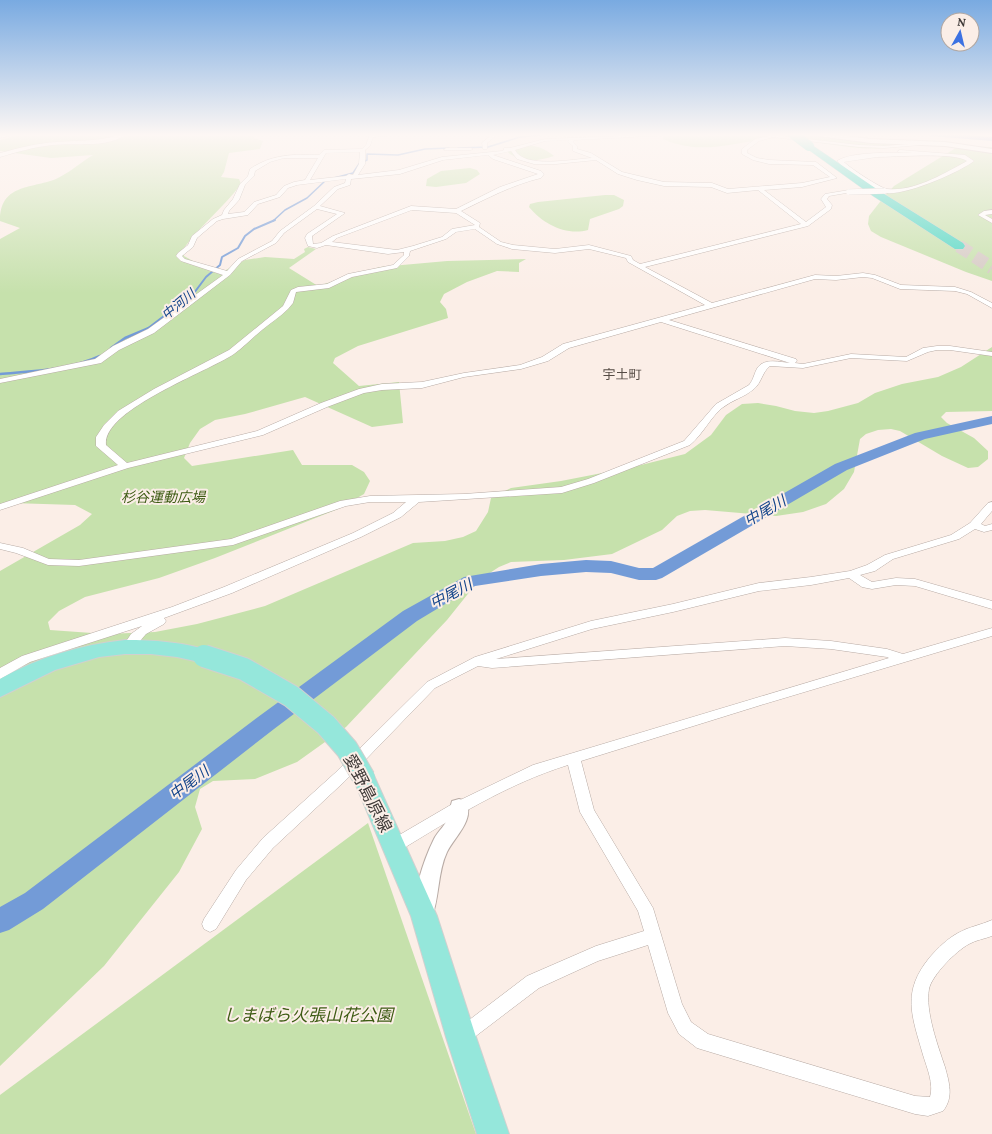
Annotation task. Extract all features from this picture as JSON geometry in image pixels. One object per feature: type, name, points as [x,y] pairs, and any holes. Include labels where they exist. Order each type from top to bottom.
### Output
[{"type":"highway","points":[[868,187],[954,243]]},
{"type":"main road","name":"愛野島原線","points":[[0,689],[57,660],[84,652],[129,646],[173,648],[244,669],[291,696],[326,725],[347,749],[364,778],[424,916],[461,1037],[493,1134]]},
{"type":"street","points":[[226,217],[226,211],[236,200],[242,187]]},
{"type":"street","points":[[228,274],[184,260],[179,256],[191,246],[192,239],[199,232],[215,220],[246,214],[256,203],[278,196],[288,187]]},
{"type":"street","points":[[0,381],[98,361],[116,348],[157,327],[228,274],[240,260],[274,242],[282,232],[316,207],[336,188],[339,187]]},
{"type":"street","points":[[457,211],[505,187]]},
{"type":"street","points":[[717,187],[727,191],[782,187]]},
{"type":"street","points":[[839,187],[847,192]]},
{"type":"street","points":[[878,187],[884,191]]},
{"type":"street","points":[[640,266],[806,225],[829,208],[829,205],[824,197],[829,194],[903,190],[913,187]]},
{"type":"street","points":[[760,189],[774,202],[780,204],[806,225]]},
{"type":"street","points":[[316,207],[342,213],[313,232],[308,238],[311,246],[318,246],[326,243],[335,237],[411,208],[457,211],[478,224],[476,227]]},
{"type":"street","points":[[992,212],[986,212],[981,215],[992,221]]},
{"type":"street","points":[[326,243],[388,252],[407,250],[444,238],[452,231],[476,227],[487,236],[512,248],[555,251],[589,247],[629,257],[630,261],[711,306]]},
{"type":"street","points":[[125,466],[101,446],[101,437],[117,416],[145,398],[228,355],[262,326],[287,308],[291,303],[293,292],[329,286],[350,275],[395,267],[407,255],[407,250]]},
{"type":"street","points":[[0,507],[125,466],[260,433],[324,405],[362,391],[382,387],[422,385],[464,375],[528,366],[545,359],[566,346],[815,277],[836,278],[858,275],[873,276],[900,286],[960,290],[969,293],[992,306]]},
{"type":"street","points":[[662,319],[794,361],[803,366]]},
{"type":"street","points":[[0,546],[19,550],[48,562],[79,563],[233,542],[344,504],[358,501],[383,498],[416,500],[562,490],[584,484],[687,443],[695,437],[722,403],[750,387],[757,381],[764,366],[774,364],[803,366],[851,356],[907,359],[926,350],[937,348],[950,348],[992,354]]},
{"type":"street","points":[[0,674],[26,658],[176,610],[228,590],[357,535],[397,516],[416,500]]},
{"type":"street","points":[[210,924],[241,874],[268,843],[340,777],[431,685],[444,677],[479,660],[591,625],[673,608],[759,587],[812,581],[851,574],[871,568],[889,557],[955,537],[974,525],[992,505]]},
{"type":"street","points":[[974,525],[984,529],[992,527]]},
{"type":"street","points":[[851,574],[866,585],[878,585],[897,581],[913,582],[992,605]]},
{"type":"street","points":[[129,646],[135,636],[151,625],[224,596],[228,590]]},
{"type":"street","points":[[394,846],[459,807],[509,782],[538,770],[761,700],[992,632]]},
{"type":"street","points":[[479,660],[483,663],[492,664],[785,642],[831,645],[887,653],[903,658]]},
{"type":"street","points":[[573,758],[587,812],[645,908],[674,1007],[685,1028],[693,1036],[703,1042],[926,1108],[934,1106],[939,1103],[942,1094],[920,1005],[920,988],[928,974],[951,947],[963,938],[992,928]]},
{"type":"street","points":[[424,916],[428,885],[434,862],[441,845],[459,816],[459,807]]},
{"type":"street","points":[[461,1037],[533,982],[596,954],[654,935]]},
{"type":"green space","name":"杉谷運動広場","points":[[27,187],[238,187],[184,248],[184,256],[209,270],[224,271],[245,260],[265,257],[294,259],[305,252],[304,249],[308,247],[316,249],[289,268],[318,286],[380,267],[447,261],[526,259],[519,263],[519,272],[497,271],[467,282],[444,294],[440,302],[446,309],[448,318],[358,346],[335,358],[333,363],[359,386],[399,382],[403,423],[372,427],[305,397],[245,414],[215,420],[200,429],[190,443],[184,458],[192,466],[293,450],[302,465],[352,465],[364,472],[370,481],[364,494],[338,509],[215,558],[159,578],[85,597],[59,611],[48,622],[50,630],[106,634],[155,632],[197,624],[265,606],[413,543],[445,541],[463,537],[476,531],[488,512],[491,498],[511,488],[561,481],[633,467],[685,454],[711,435],[726,415],[742,404],[758,403],[795,411],[814,413],[828,411],[858,403],[875,393],[902,384],[938,377],[961,367],[992,347],[992,411],[946,412],[941,417],[947,423],[974,438],[988,451],[988,459],[978,467],[968,468],[942,456],[900,431],[891,429],[878,430],[866,434],[860,439],[854,472],[844,489],[826,504],[803,512],[776,516],[705,510],[690,511],[677,516],[662,530],[612,554],[564,560],[511,562],[499,567],[479,580],[447,620],[346,727],[297,762],[255,779],[213,781],[200,789],[195,807],[202,829],[179,872],[104,966],[0,1066],[0,571],[80,525],[92,514],[75,505],[0,504],[0,239],[20,228],[0,221],[1,209],[5,200],[11,194]]},
{"type":"green space","points":[[893,187],[992,187],[992,281],[966,272],[881,237],[871,231],[868,224],[869,216]]},
{"type":"green space","points":[[614,195],[624,200],[623,206],[619,209],[590,219],[588,230],[563,230],[541,219],[529,207],[530,204],[538,202]]},
{"type":"green space","name":"しまばら火張山花公園","points":[[368,823],[476,1134],[0,1134],[0,1095]]},
{"type":"waterway","name":"中河川","points":[[273,221],[285,210],[307,198],[319,187]]},
{"type":"waterway","name":"中河川","points":[[147,329],[194,293],[206,277],[220,265],[222,257],[238,248],[245,236],[254,229],[273,221]]},
{"type":"waterway","name":"中河川","points":[[111,348],[125,338],[147,329]]},
{"type":"waterway","name":"中河川","points":[[0,374],[64,367],[88,361],[100,356]]},
{"type":"waterway","name":"中尾川","points":[[0,921],[34,901],[266,723],[410,616],[470,581],[541,570],[586,566],[611,567],[639,574],[656,574],[841,467],[920,436],[992,420]]},
{"type":"tunnel","points":[[959,246],[992,268]]},
{"type":"district","name":"宇土町","points":[[622,374]]}]
